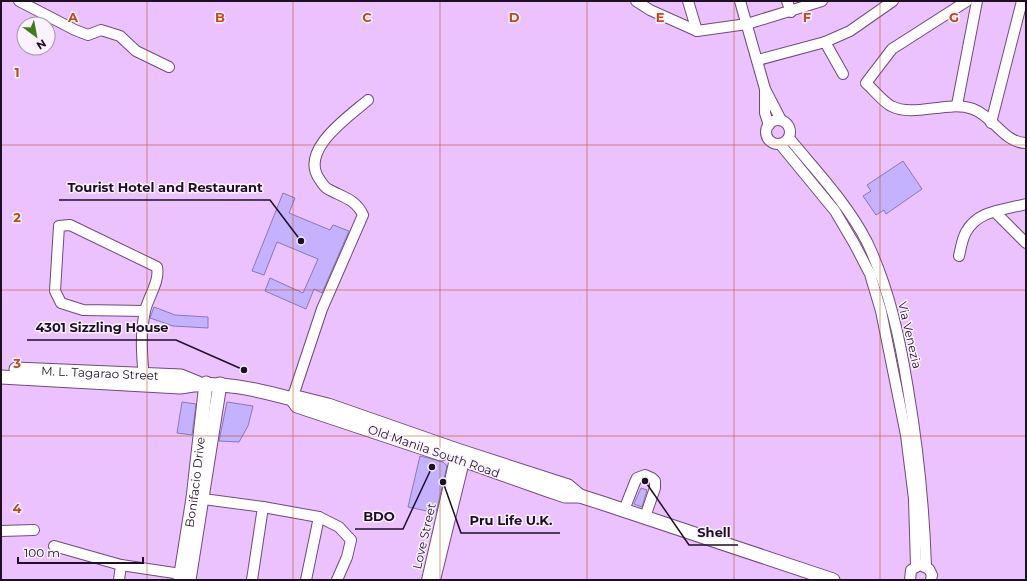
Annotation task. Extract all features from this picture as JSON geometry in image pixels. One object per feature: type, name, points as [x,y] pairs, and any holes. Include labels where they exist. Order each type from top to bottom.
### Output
[{"type":"main road","name":"M. L. Tagarao Street","points":[[1,368],[82,376],[144,379],[180,386],[202,383],[220,384]]},
{"type":"main road","name":"M. L. Tagarao Street","points":[[1,377],[82,376]]},
{"type":"main road","name":"Bonifacio Drive","points":[[198,499],[202,383]]},
{"type":"main road","name":"Old Manila South Road","points":[[220,384],[292,399],[300,398],[328,405],[460,456],[568,486],[580,496],[833,580]]},
{"type":"main road","name":"Bonifacio Drive","points":[[183,578],[220,384]]},
{"type":"street","points":[[19,1],[75,30],[88,35],[101,30],[120,36],[136,51],[169,67]]},
{"type":"street","points":[[636,1],[697,31],[747,24],[791,12],[822,1]]},
{"type":"street","points":[[688,1],[697,31]]},
{"type":"street","points":[[740,1],[765,89],[780,120],[789,127],[785,141],[769,140],[766,133],[769,125],[774,121],[780,120]]},
{"type":"street","points":[[787,1],[791,12]]},
{"type":"street","points":[[758,60],[825,42],[850,31],[893,1]]},
{"type":"street","points":[[967,1],[892,50],[866,83],[891,105],[902,110],[957,105],[974,109],[1016,142],[1026,142]]},
{"type":"street","points":[[957,105],[977,1]]},
{"type":"street","points":[[991,123],[1022,1]]},
{"type":"street","points":[[825,42],[843,74]]},
{"type":"street","points":[[765,89],[765,113],[769,125]]},
{"type":"street","points":[[292,399],[322,309],[363,216],[358,205],[326,188],[315,173],[314,158],[319,146],[350,115],[368,100]]},
{"type":"street","name":"Via Venezia","points":[[785,141],[844,205],[866,240],[879,269],[902,350],[915,432],[924,514],[921,566]]},
{"type":"street","points":[[959,256],[966,233],[974,220],[986,214],[1026,204]]},
{"type":"street","points":[[995,212],[1026,243]]},
{"type":"street","points":[[144,379],[141,346],[145,311],[158,274],[157,267],[70,225],[59,226],[55,292],[60,303],[83,310],[145,311]]},
{"type":"street","name":"Love Street","points":[[426,580],[460,456]]},
{"type":"street","name":"Love Street","points":[[436,580],[460,456]]},
{"type":"street","points":[[624,510],[637,478],[646,475],[652,478],[655,486],[645,517]]},
{"type":"street","points":[[198,499],[263,507],[318,517],[339,527],[350,540],[347,557],[337,580]]},
{"type":"street","points":[[252,580],[263,507]]},
{"type":"street","points":[[306,580],[318,517]]},
{"type":"street","points":[[1,531],[34,530]]},
{"type":"street","points":[[54,546],[121,565],[183,578]]},
{"type":"street","points":[[119,580],[121,565]]},
{"type":"street","points":[[910,580],[911,570],[921,566],[931,572],[931,580]]},
{"type":"building","points":[[903,161],[922,189],[886,214],[884,210],[876,215],[863,196],[871,191],[867,185]]},
{"type":"building","points":[[283,193],[295,198],[289,213],[330,230],[333,225],[349,231],[322,293],[314,289],[306,309],[265,291],[270,278],[303,293],[318,259],[277,242],[264,275],[252,271]]},
{"type":"building","points":[[154,307],[175,315],[208,317],[208,328],[173,326],[150,318]]},
{"type":"building","points":[[182,402],[196,404],[192,435],[177,433]]},
{"type":"building","points":[[227,402],[253,406],[248,426],[239,442],[219,441]]},
{"type":"building","points":[[420,456],[443,462],[447,466],[436,513],[408,507]]},
{"type":"building","points":[[641,488],[647,490],[642,507],[634,504]]},
{"type":"place","name":"Tourist Hotel and Restaurant","points":[[301,241]]},
{"type":"place","name":"4301 Sizzling House","points":[[244,370]]},
{"type":"place","name":"BDO","points":[[432,467]]},
{"type":"place","name":"Shell","points":[[645,481]]},
{"type":"place","name":"Pru Life U.K.","points":[[443,482]]}]
